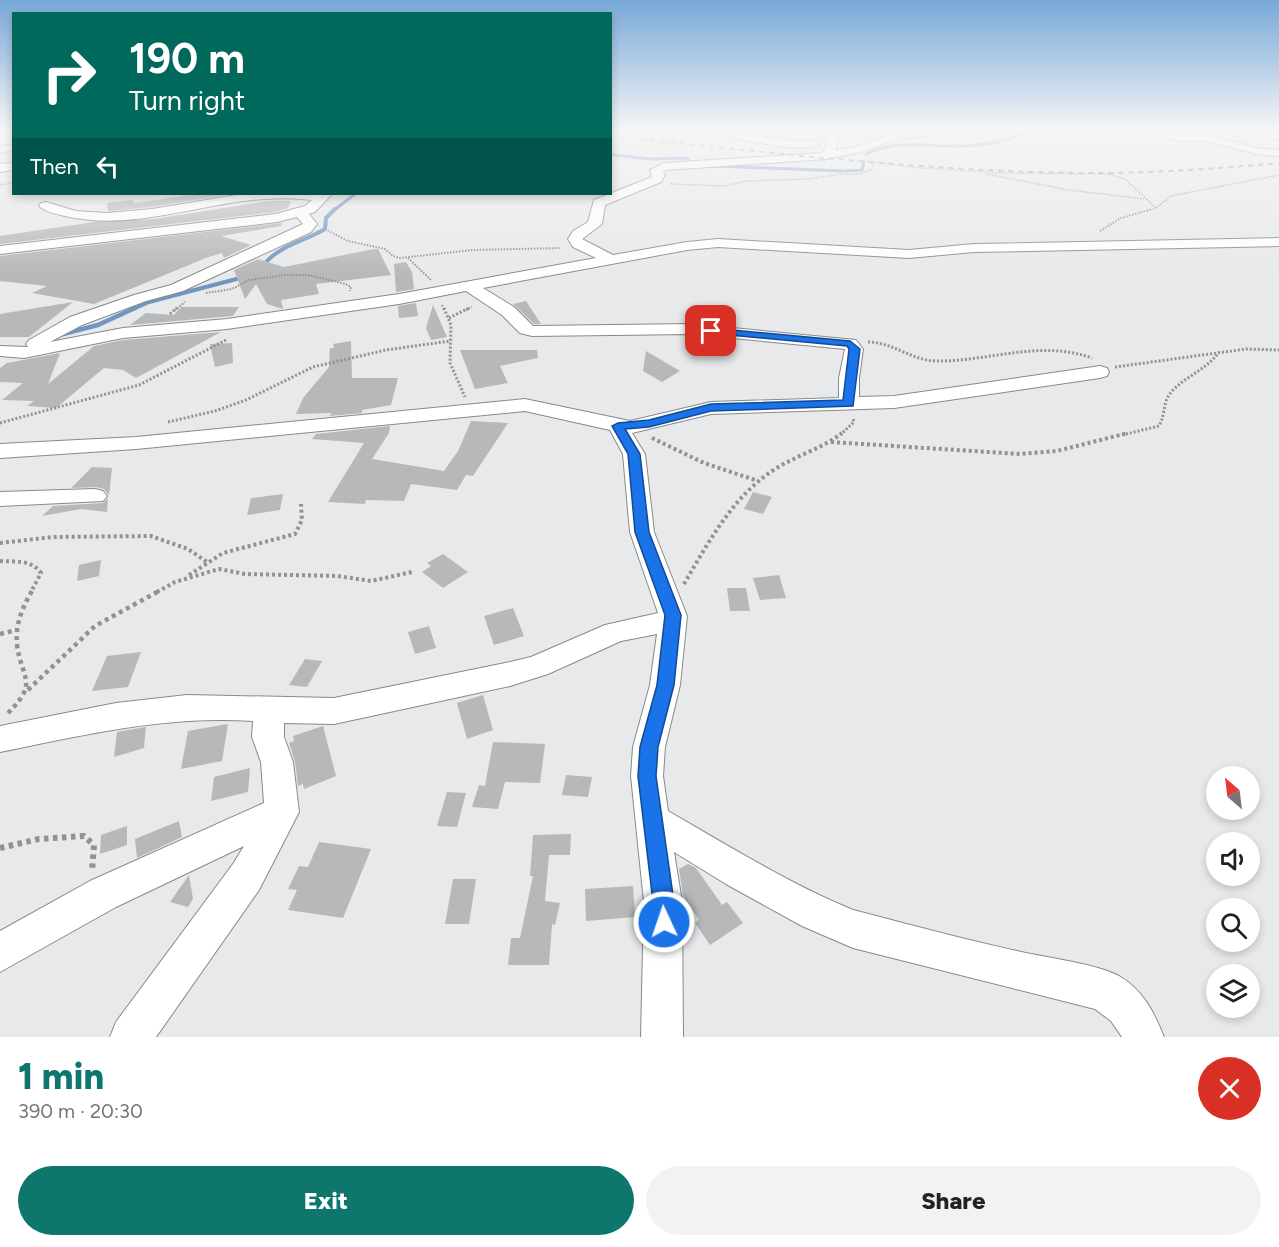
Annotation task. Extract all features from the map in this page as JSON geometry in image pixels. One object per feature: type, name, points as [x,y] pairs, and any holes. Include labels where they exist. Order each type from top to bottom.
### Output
[{"type":"street","points":[[613,261],[584,247],[575,239],[578,234],[595,224],[599,203],[654,179]]},
{"type":"street","points":[[46,206],[79,216],[120,218],[263,195],[324,195]]},
{"type":"street","points":[[24,353],[54,332],[76,321],[140,298],[177,288],[268,244],[306,229],[305,219],[324,195]]},
{"type":"street","points":[[0,250],[277,218],[305,219]]},
{"type":"street","points":[[0,351],[24,353],[123,333],[227,324],[431,294],[476,291],[687,246],[718,243],[898,254],[974,248],[1062,245],[1279,242]]},
{"type":"street","points":[[476,291],[508,311],[532,332],[691,329],[850,344],[854,349],[849,378],[849,403]]},
{"type":"street","points":[[0,451],[136,443],[525,405],[624,426],[711,408],[894,402],[1106,370]]},
{"type":"street","points":[[624,426],[634,454],[642,532],[672,613],[665,685],[649,747],[647,776],[663,902],[662,1037]]},
{"type":"street","points":[[0,499],[95,496]]},
{"type":"street","points":[[3,728],[96,720],[187,707],[304,713],[334,711],[468,684],[538,666],[615,632],[672,613]]},
{"type":"street","points":[[131,1037],[246,877],[282,812],[277,762],[268,737],[268,721],[271,711]]},
{"type":"street","points":[[0,953],[43,925],[92,899],[282,812]]},
{"type":"street","points":[[653,820],[786,898],[853,929],[1016,971],[1105,991],[1125,1007],[1136,1021],[1143,1037]]},
{"type":"path","points":[[645,183],[715,186],[746,181],[796,179]]},
{"type":"path","points":[[1008,179],[1069,190],[1145,199]]},
{"type":"path","points":[[1125,179],[1156,208]]},
{"type":"path","points":[[1062,245],[1107,228],[1121,218],[1156,208],[1171,196],[1256,179]]},
{"type":"path","points":[[305,219],[348,241],[378,247],[385,249],[393,256],[408,258],[473,250],[584,247]]},
{"type":"path","points":[[408,258],[430,277],[431,294],[449,318],[450,363],[469,409]]},
{"type":"path","points":[[177,288],[194,292],[219,292],[232,289],[249,280],[285,275],[308,275],[351,287],[343,301],[332,308]]},
{"type":"path","points":[[449,318],[469,310],[476,291]]},
{"type":"path","points":[[0,423],[139,385],[227,339]]},
{"type":"path","points":[[136,443],[155,426],[215,411],[246,400],[313,367],[386,350],[450,341]]},
{"type":"path","points":[[850,344],[880,342],[915,358],[935,361],[987,354],[1071,351],[1088,356],[1106,370],[1219,352],[1246,349],[1279,350]]},
{"type":"path","points":[[831,442],[1020,454],[1057,451],[1086,445],[1159,426],[1163,422],[1164,404],[1168,395],[1212,362],[1219,352]]},
{"type":"path","points":[[672,613],[718,528],[751,486],[794,458],[831,442],[846,432],[854,422],[849,403]]},
{"type":"path","points":[[624,426],[706,465],[758,481]]},
{"type":"path","points":[[3,728],[28,690],[95,626],[111,615],[184,579],[207,562],[228,551],[295,534],[301,527],[303,512],[301,504]]},
{"type":"path","points":[[0,543],[53,537],[151,536],[188,549],[207,562]]},
{"type":"path","points":[[0,561],[29,563],[36,566],[41,573],[22,609],[16,630],[17,653],[28,681],[28,690]]},
{"type":"path","points":[[184,579],[219,569],[245,574],[338,576],[371,581],[412,572]]},
{"type":"path","points":[[0,634],[16,630]]},
{"type":"path","points":[[0,848],[39,839],[84,836],[94,845],[92,899]]},
{"type":"building","points":[[191,195],[226,195],[152,207],[108,211],[107,203],[133,200],[134,203]]},
{"type":"building","points":[[269,201],[291,201],[288,208],[276,212],[0,244],[0,236],[94,222],[154,219]]},
{"type":"building","points":[[282,223],[281,226],[221,236],[251,245],[224,258],[222,253],[206,258],[94,304],[32,293],[47,286],[0,281],[0,256]]},
{"type":"building","points":[[378,249],[391,275],[316,284],[319,294],[281,300],[283,309],[267,304],[256,284],[245,299],[234,270],[258,259],[284,267]]},
{"type":"building","points":[[406,262],[412,272],[414,289],[396,292],[394,264]]},
{"type":"building","points":[[526,301],[541,324],[534,324],[513,304]]},
{"type":"building","points":[[73,302],[29,337],[0,337],[0,314]]},
{"type":"building","points":[[416,303],[418,316],[399,318],[398,306]]},
{"type":"building","points":[[433,305],[447,337],[431,340],[426,328]]},
{"type":"building","points":[[181,307],[239,307],[233,316],[130,325],[146,313],[174,315]]},
{"type":"building","points":[[221,332],[136,378],[123,370],[104,368],[56,408],[27,406],[34,401],[2,400],[23,383],[0,382],[0,368],[7,363],[60,353],[48,384],[94,346],[123,340]]},
{"type":"building","points":[[351,341],[352,378],[398,378],[391,405],[362,410],[362,413],[329,416],[332,413],[296,414],[303,398],[329,367],[330,348],[334,348],[333,344]]},
{"type":"building","points":[[232,343],[233,363],[215,367],[210,344]]},
{"type":"building","points":[[460,350],[537,350],[538,358],[500,366],[508,383],[475,389]]},
{"type":"building","points":[[646,351],[680,371],[662,382],[643,371]]},
{"type":"building","points":[[471,421],[508,423],[473,476],[466,475],[457,490],[411,484],[404,501],[366,500],[365,504],[328,502],[364,443],[312,439],[316,434],[390,426],[389,433],[372,459],[444,471],[458,451]]},
{"type":"building","points":[[92,467],[112,468],[109,495],[104,489],[96,487],[71,488]]},
{"type":"building","points":[[753,492],[772,497],[763,514],[744,509]]},
{"type":"building","points":[[283,494],[280,510],[247,515],[251,498]]},
{"type":"building","points":[[108,498],[107,512],[81,509],[42,516],[53,506],[103,503]]},
{"type":"building","points":[[443,554],[468,572],[443,588],[422,572],[431,566],[427,563]]},
{"type":"building","points":[[101,560],[99,576],[77,581],[79,565]]},
{"type":"building","points":[[779,575],[786,598],[760,600],[753,578]]},
{"type":"building","points":[[727,588],[746,588],[750,611],[730,611]]},
{"type":"building","points":[[513,608],[524,636],[494,645],[484,616]]},
{"type":"building","points":[[429,626],[436,648],[415,654],[408,632]]},
{"type":"building","points":[[141,652],[128,687],[92,691],[107,656]]},
{"type":"building","points":[[305,659],[322,661],[307,687],[289,685]]},
{"type":"building","points":[[483,695],[493,730],[467,739],[457,703]]},
{"type":"building","points":[[228,724],[222,761],[181,769],[188,731]]},
{"type":"building","points":[[323,726],[336,776],[304,789],[303,784],[298,786],[295,762],[289,743],[294,741],[293,736]]},
{"type":"building","points":[[146,727],[144,748],[114,757],[117,732]]},
{"type":"building","points":[[493,742],[545,744],[540,783],[505,782],[498,809],[472,807],[479,785],[485,786]]},
{"type":"building","points":[[250,768],[248,792],[211,801],[214,777]]},
{"type":"building","points":[[566,775],[592,777],[588,797],[562,795]]},
{"type":"building","points":[[447,792],[466,793],[457,827],[437,826]]},
{"type":"building","points":[[179,821],[182,837],[137,858],[135,839]]},
{"type":"building","points":[[127,826],[127,845],[100,854],[101,835]]},
{"type":"building","points":[[571,834],[570,855],[549,855],[545,901],[560,903],[555,925],[552,924],[549,965],[508,965],[511,938],[520,938],[533,876],[530,876],[533,835]]},
{"type":"building","points":[[319,842],[371,849],[343,918],[288,910],[297,890],[288,889],[299,866],[308,867]]},
{"type":"building","points":[[688,864],[696,868],[722,905],[727,902],[743,923],[710,945],[695,923],[699,920],[683,896],[679,869]]},
{"type":"building","points":[[189,875],[193,899],[188,907],[170,902]]},
{"type":"building","points":[[453,879],[476,879],[469,924],[445,924]]},
{"type":"building","points":[[633,886],[635,917],[586,921],[585,889]]},
{"type":"waterway","points":[[333,211],[354,195]]},
{"type":"waterway","points":[[263,266],[276,253],[325,229],[326,218],[333,211]]},
{"type":"waterway","points":[[131,310],[149,302],[244,277]]},
{"type":"waterway","points":[[63,334],[98,325],[135,308]]},
{"type":"route","points":[[664,922],[647,776],[649,747],[665,685],[673,615],[642,532],[634,454],[618,426],[630,427],[711,408],[849,403],[849,378],[854,359],[853,346],[836,341],[711,331]]}]
